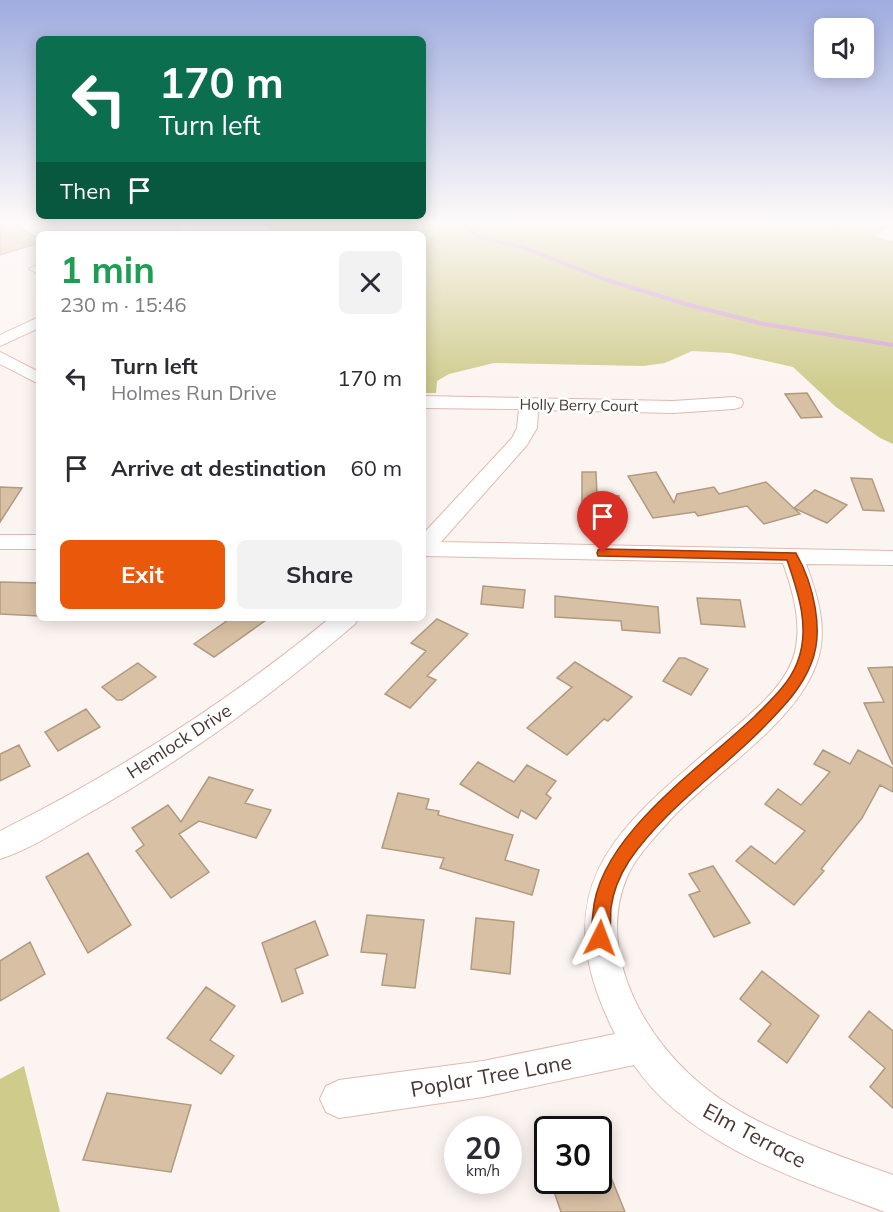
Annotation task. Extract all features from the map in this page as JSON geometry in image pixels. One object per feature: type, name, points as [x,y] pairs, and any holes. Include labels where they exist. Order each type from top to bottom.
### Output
[{"type":"street","points":[[0,341],[36,323]]},
{"type":"street","points":[[0,357],[36,377]]},
{"type":"street","name":"Holly Berry Court","points":[[426,402],[673,407],[734,403]]},
{"type":"street","points":[[426,545],[520,441],[528,424],[529,404]]},
{"type":"street","points":[[0,542],[36,542]]},
{"type":"street","points":[[426,548],[893,558]]},
{"type":"street","name":"Elm Terrace","points":[[792,556],[804,590],[809,615],[805,663],[800,674],[785,696],[747,734],[651,821],[623,855],[611,875],[602,905],[600,938],[607,976],[621,1013],[641,1046],[656,1065],[694,1103],[752,1138],[815,1167],[893,1195]]},
{"type":"street","name":"Hemlock Drive","points":[[0,846],[125,777],[181,742],[249,696],[343,621]]},
{"type":"street","name":"Poplar Tree Lane","points":[[339,1099],[483,1079],[641,1046]]},
{"type":"shaded area","points":[[426,278],[893,278],[893,444],[880,438],[836,407],[793,367],[730,353],[692,351],[665,363],[643,366],[494,363],[449,374],[437,381],[436,393],[426,393]]},
{"type":"shaded area","points":[[24,1066],[60,1212],[0,1212],[0,1079]]},
{"type":"building","points":[[807,393],[822,417],[801,418],[785,394]]},
{"type":"building","points":[[582,472],[596,472],[597,495],[619,496],[620,513],[597,512],[598,520],[582,519]]},
{"type":"building","points":[[656,472],[674,503],[677,494],[714,487],[719,494],[766,482],[800,514],[764,524],[747,506],[698,516],[695,512],[653,518],[628,476]]},
{"type":"building","points":[[851,478],[872,479],[884,511],[863,510]]},
{"type":"building","points":[[0,487],[22,488],[0,522]]},
{"type":"building","points":[[815,490],[847,505],[827,523],[794,508]]},
{"type":"building","points":[[0,582],[36,583],[36,616],[0,614]]},
{"type":"building","points":[[483,586],[525,590],[523,608],[481,604]]},
{"type":"building","points":[[555,596],[658,607],[660,633],[622,630],[621,621],[555,617]]},
{"type":"building","points":[[697,598],[740,600],[745,627],[701,624]]},
{"type":"building","points":[[437,619],[468,634],[427,676],[436,680],[410,708],[385,694],[426,651],[411,643]]},
{"type":"building","points":[[227,621],[265,621],[214,657],[194,644]]},
{"type":"building","points":[[679,658],[685,658],[708,669],[691,695],[663,681]]},
{"type":"building","points":[[575,662],[632,697],[608,721],[604,719],[567,755],[527,728],[572,687],[557,678]]},
{"type":"building","points":[[138,663],[156,677],[122,700],[117,700],[102,687]]},
{"type":"building","points":[[893,667],[893,765],[864,703],[884,702],[868,668]]},
{"type":"building","points":[[86,709],[100,727],[58,751],[45,732]]},
{"type":"building","points":[[19,745],[30,766],[0,781],[0,754]]},
{"type":"building","points":[[823,750],[850,764],[858,750],[893,768],[893,792],[880,785],[862,818],[821,869],[824,871],[794,905],[736,861],[751,846],[775,864],[805,831],[765,804],[778,789],[801,805],[830,772],[814,764]]},
{"type":"building","points":[[478,762],[514,782],[527,765],[556,781],[546,794],[551,798],[536,819],[521,810],[518,818],[460,784]]},
{"type":"building","points":[[209,777],[253,790],[245,803],[271,810],[256,838],[199,821],[179,834],[209,872],[171,898],[136,851],[144,845],[132,828],[168,805],[181,822]]},
{"type":"building","points":[[398,793],[429,799],[426,809],[439,811],[438,815],[513,835],[505,860],[539,870],[532,895],[440,868],[444,858],[382,848]]},
{"type":"building","points":[[88,853],[131,925],[88,953],[46,877]]},
{"type":"building","points":[[713,866],[750,923],[714,937],[689,895],[700,891],[689,874]]},
{"type":"building","points":[[367,915],[424,920],[415,988],[382,985],[387,954],[361,952]]},
{"type":"building","points":[[476,918],[514,922],[510,974],[471,969]]},
{"type":"building","points":[[315,921],[328,955],[295,969],[303,993],[282,1002],[262,943]]},
{"type":"building","points":[[30,942],[45,974],[0,1001],[0,961]]},
{"type":"building","points":[[762,971],[819,1016],[787,1063],[758,1041],[771,1024],[740,999]]},
{"type":"building","points":[[206,987],[235,1006],[210,1040],[234,1056],[221,1074],[167,1038]]},
{"type":"building","points":[[869,1011],[893,1031],[893,1108],[870,1087],[885,1068],[849,1037]]},
{"type":"building","points":[[107,1093],[191,1105],[171,1172],[83,1160]]},
{"type":"building","points":[[612,1180],[625,1212],[561,1212],[555,1194],[612,1194]]},
{"type":"waterway","points":[[600,278],[689,305],[764,324],[893,345]]},
{"type":"route","points":[[600,938],[602,905],[611,875],[623,855],[651,821],[739,742],[785,696],[805,663],[809,635],[809,615],[804,590],[792,556],[603,553]]}]
